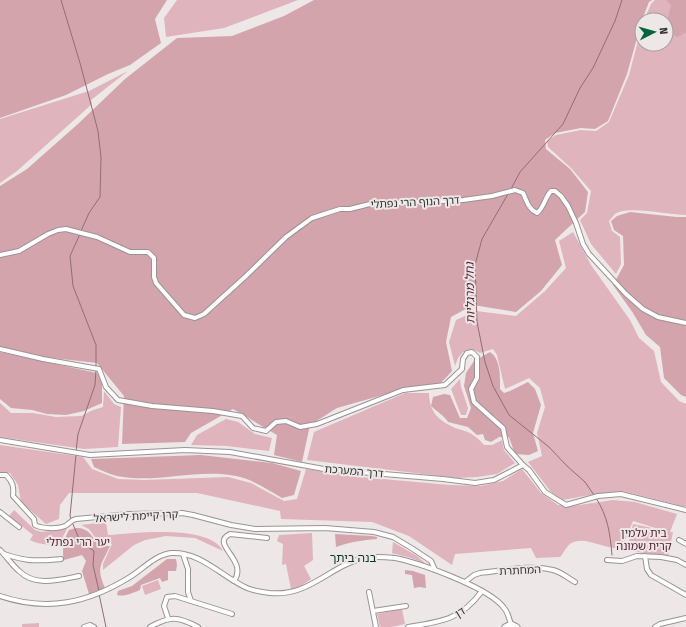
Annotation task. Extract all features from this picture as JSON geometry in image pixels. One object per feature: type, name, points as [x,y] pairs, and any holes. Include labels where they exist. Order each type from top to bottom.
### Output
[{"type":"street","name":"דרך הנוף הרי נפתלי","points":[[0,255],[19,251],[48,234],[58,230],[66,230],[97,237],[130,252],[148,252],[154,258],[154,277],[156,283],[184,315],[194,318],[204,314],[286,237],[307,220],[320,215],[340,209],[350,209],[370,204],[462,200],[492,196],[515,190],[523,192],[528,206],[537,213],[540,211],[550,191],[555,191],[561,196],[568,206],[583,244],[589,254],[626,294],[643,309],[658,317],[686,323]]},
{"type":"street","points":[[0,349],[42,359],[98,369],[106,387],[118,400],[152,406],[213,411],[242,416],[253,428],[266,431],[276,422],[286,421],[300,427],[317,424],[403,390],[445,385],[462,369],[462,359],[467,353],[472,352],[477,357],[477,378],[471,389],[474,402],[503,428],[507,447],[529,470],[545,492],[566,505],[598,496],[621,494],[686,510]]},
{"type":"street","name":"דרך המערכת","points":[[0,440],[90,455],[185,450],[230,452],[324,469],[474,483],[494,480],[523,464]]},
{"type":"street","name":"קרן קיימת לישראל","points":[[0,475],[6,475],[10,480],[13,486],[13,496],[34,518],[35,525],[39,528],[65,526],[72,520],[129,514],[182,513],[255,530],[325,528],[374,532],[393,537],[413,548],[431,561],[434,570]]},
{"type":"street","points":[[0,512],[19,527]]},
{"type":"street","points":[[234,581],[237,577],[237,567],[224,545],[224,541],[227,536],[230,534],[267,538]]},
{"type":"street","points":[[679,540],[686,544]]},
{"type":"street","points":[[2,552],[23,560],[62,558]]},
{"type":"street","points":[[2,552],[20,573],[28,578],[38,581],[52,581],[79,576]]},
{"type":"street","points":[[0,596],[16,601],[38,604],[76,601],[109,589],[130,577],[160,556],[170,553],[183,554],[204,562],[234,581],[254,591],[275,594],[295,591],[312,584],[348,563],[375,557],[396,558],[434,570],[465,582],[482,591],[500,603],[508,613],[512,626],[522,627]]},
{"type":"street","points":[[183,554],[188,569],[189,596],[191,601]]},
{"type":"street","points":[[607,560],[622,561],[637,556],[645,556],[670,558],[686,565]]},
{"type":"street","points":[[645,556],[647,569],[651,575],[686,595]]},
{"type":"street","name":"המחתרת","points":[[465,582],[474,575],[480,573],[534,568],[559,572],[575,582]]},
{"type":"street","name":"דן","points":[[408,627],[435,623],[457,614],[474,601],[482,591]]},
{"type":"street","points":[[369,592],[376,627]]},
{"type":"street","points":[[168,618],[164,606],[167,597],[174,596],[232,614]]},
{"type":"street","points":[[373,611],[406,606]]},
{"type":"street","points":[[150,627],[168,618],[187,621],[198,627]]},
{"type":"street","points":[[655,627],[663,623],[686,618]]},
{"type":"street","points":[[659,627],[663,623]]},
{"type":"street","points":[[84,627],[90,625],[94,627]]},
{"type":"green space","points":[[0,0],[167,0],[155,19],[161,43],[130,65],[66,95],[0,118]]},
{"type":"green space","points":[[177,0],[298,0],[224,28],[166,37],[164,18]]},
{"type":"green space","points":[[314,0],[652,0],[649,2],[645,12],[634,12],[634,49],[627,74],[608,121],[595,129],[581,128],[555,133],[545,140],[546,149],[570,169],[588,192],[585,212],[555,240],[562,265],[541,291],[516,312],[473,305],[451,317],[446,342],[452,371],[440,384],[404,389],[337,408],[310,425],[302,462],[274,455],[277,435],[233,409],[191,433],[185,442],[122,444],[124,396],[97,363],[35,356],[0,347],[0,186],[27,169],[79,123],[125,79],[177,38],[232,36],[284,16]]},
{"type":"green space","points":[[655,0],[686,0],[686,215],[639,210],[621,211],[615,214],[609,221],[612,231],[620,237],[621,264],[616,274],[591,244],[580,220],[587,213],[591,191],[571,168],[548,147],[547,141],[556,135],[581,130],[596,131],[609,122],[629,75],[635,52],[674,52],[674,12],[648,12],[651,4]]},
{"type":"green space","points":[[666,0],[686,0],[686,32],[678,37],[674,35],[674,12],[669,12],[671,5]]},
{"type":"green space","points":[[128,71],[91,100],[92,104],[17,171],[0,183],[0,119],[89,91]]},
{"type":"green space","points":[[630,212],[686,217],[686,397],[681,395],[664,378],[660,347],[646,335],[633,313],[613,285],[624,265],[623,236],[614,230],[611,221],[617,216]]},
{"type":"green space","points":[[573,232],[591,265],[630,320],[639,338],[654,351],[661,382],[679,401],[686,404],[686,507],[623,491],[563,500],[551,492],[528,462],[542,456],[537,433],[545,407],[540,388],[529,378],[505,389],[497,355],[493,349],[480,353],[474,350],[463,352],[458,358],[455,366],[449,342],[456,320],[476,311],[516,316],[545,291],[566,268],[559,241]]},
{"type":"green space","points":[[0,352],[97,373],[102,381],[102,403],[84,411],[66,415],[47,414],[32,410],[11,408],[0,399]]},
{"type":"green space","points":[[490,352],[494,355],[498,364],[500,389],[504,393],[528,382],[535,389],[541,405],[533,433],[538,451],[529,455],[515,454],[509,437],[499,437],[491,442],[485,440],[483,434],[477,435],[468,427],[448,422],[431,406],[433,397],[444,394],[450,395],[460,418],[467,418],[471,408],[464,386],[466,373],[474,361]]},
{"type":"green space","points":[[460,379],[468,408],[466,415],[461,415],[451,389]]},
{"type":"green space","points":[[104,391],[114,404],[121,407],[118,447],[84,449],[0,437],[0,403],[11,413],[33,413],[56,417],[81,416],[103,407]]},
{"type":"green space","points":[[405,393],[429,393],[433,411],[441,420],[458,429],[470,433],[484,445],[492,445],[502,440],[504,450],[515,463],[497,474],[457,478],[307,460],[314,432]]},
{"type":"green space","points":[[226,419],[238,422],[255,434],[272,438],[269,451],[227,446],[191,445],[197,435]]},
{"type":"green space","name":"בית עלמין קרית שמונה","points":[[0,445],[83,457],[92,469],[118,479],[144,480],[228,477],[251,483],[284,501],[297,499],[306,469],[360,477],[450,485],[481,486],[503,481],[522,469],[541,493],[558,505],[573,506],[613,500],[635,502],[677,514],[670,532],[673,532],[668,557],[627,550],[633,524],[662,530],[633,521],[622,548],[576,541],[569,545],[560,557],[536,558],[531,548],[455,554],[452,565],[409,536],[372,522],[281,519],[280,511],[197,493],[69,493],[60,505],[59,519],[46,524],[21,502],[18,485],[10,473],[0,472]]},
{"type":"green space","points":[[201,455],[272,463],[301,471],[294,495],[282,498],[266,488],[242,477],[221,474],[206,474],[132,478],[117,476],[94,467],[91,459]]},
{"type":"green space","points":[[14,510],[35,530],[42,532],[67,529],[61,540],[62,545],[42,544],[30,540],[33,535],[9,516]]},
{"type":"green space","points":[[106,522],[108,535],[153,532],[188,534],[203,537],[215,542],[223,551],[195,538],[166,536],[145,540],[134,545],[103,570],[103,564],[112,544],[100,544],[89,529],[81,525]]},
{"type":"green space","name":"יער הרי נפתלי","points":[[76,528],[87,531],[99,546],[110,546],[102,562],[100,570],[105,588],[89,594],[82,571],[86,561],[82,555],[64,560],[63,557],[63,542],[69,530]]},
{"type":"green space","points":[[312,533],[313,560],[304,566],[311,579],[301,586],[291,589],[286,564],[282,565],[283,544],[277,541],[279,535]]},
{"type":"green space","points":[[335,534],[372,536],[377,537],[377,539],[336,547]]},
{"type":"green space","points":[[393,542],[417,556],[426,564],[392,553]]},
{"type":"green space","points":[[167,559],[176,559],[177,565],[176,571],[168,571],[168,580],[162,582],[160,578],[141,585],[140,590],[126,595],[117,595],[118,591],[132,586]]},
{"type":"green space","points":[[405,570],[425,575],[426,588],[414,588],[412,575],[405,574]]},
{"type":"green space","points":[[158,580],[161,589],[145,595],[142,586]]},
{"type":"green space","points":[[402,609],[405,624],[391,627],[380,627],[377,614]]},
{"type":"green space","points":[[39,623],[39,627],[22,627],[22,624]]},
{"type":"waterway","points":[[61,0],[98,131],[101,157],[100,197],[89,213],[81,231]]},
{"type":"waterway","name":"נחל מרגליות","points":[[511,189],[520,172],[563,124],[580,88],[593,68],[615,21],[622,0]]},
{"type":"waterway","name":"נחל מרגליות","points":[[508,194],[482,239],[475,265],[477,322],[485,362],[493,386],[509,415],[549,447],[585,482],[594,495]]},
{"type":"waterway","points":[[80,234],[70,256],[73,286],[96,345],[96,367]]},
{"type":"waterway","points":[[76,451],[78,434],[95,385],[96,370]]},
{"type":"waterway","points":[[71,519],[70,516],[76,455]]},
{"type":"waterway","name":"נחל מרגליות","points":[[596,498],[608,525],[612,555]]},
{"type":"waterway","points":[[72,522],[80,541],[94,551],[93,565],[99,591]]},
{"type":"waterway","points":[[99,594],[106,627]]},
{"type":"district","name":"בנה ביתך","points":[[353,558]]}]
